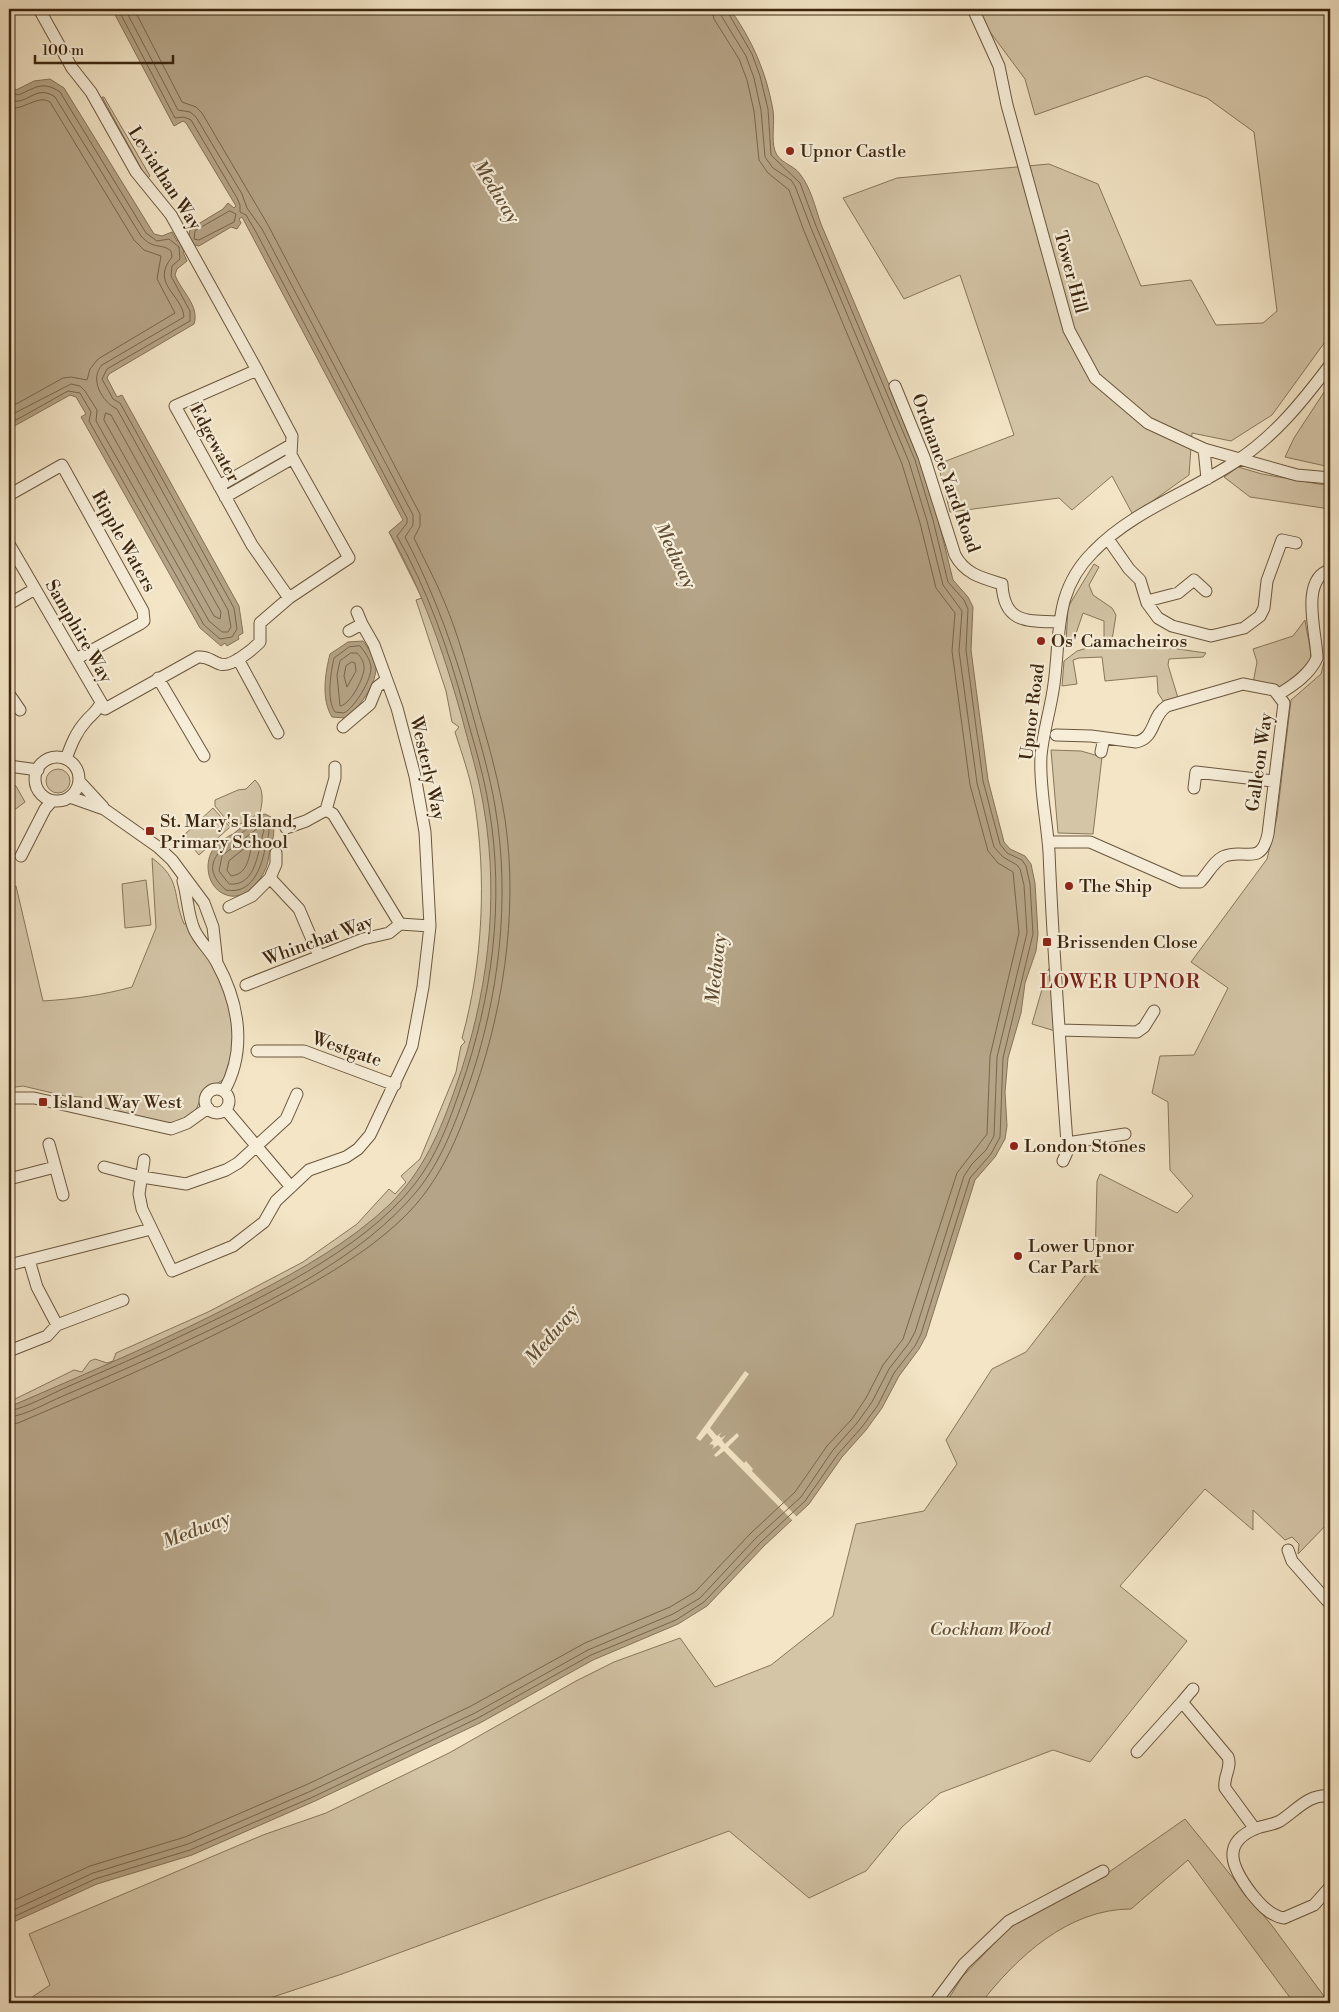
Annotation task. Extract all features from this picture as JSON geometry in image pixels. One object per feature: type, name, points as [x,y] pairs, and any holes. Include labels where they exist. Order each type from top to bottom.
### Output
[{"type":"street","name":"Leviathan Way","points":[[39,9],[72,68],[91,92],[136,172],[171,215],[257,370]]},
{"type":"street","name":"Tower Hill","points":[[972,9],[999,66],[1014,130],[1069,330],[1092,372],[1148,423],[1204,449],[1297,475],[1330,478]]},
{"type":"street","name":"Upnor Road","points":[[1063,1161],[1067,1143],[1041,758],[1054,684],[1058,622],[1065,596],[1078,571],[1093,552],[1137,517],[1207,479],[1240,459],[1266,440],[1283,424],[1330,365]]},
{"type":"street","points":[[101,702],[105,709],[198,657],[205,656],[223,665],[238,659],[260,642],[260,623],[289,598],[349,558],[293,458],[292,436],[257,370]]},
{"type":"street","name":"Edgewater","points":[[257,370],[175,406],[252,545],[289,598]]},
{"type":"street","name":"Ordnance Yard Road","points":[[895,386],[924,456],[960,565],[977,577],[1002,584],[1006,604],[1015,617],[1030,621],[1058,622]]},
{"type":"street","points":[[219,486],[292,445]]},
{"type":"street","points":[[1204,449],[1207,479]]},
{"type":"street","points":[[224,497],[293,458]]},
{"type":"street","name":"Ripple Waters","points":[[9,495],[62,465],[143,611],[144,621],[140,624],[76,659]]},
{"type":"street","points":[[1270,536],[1296,543]]},
{"type":"street","points":[[1108,539],[1140,580],[1147,601],[1155,615],[1162,622],[1198,634],[1211,636],[1244,628],[1253,623],[1264,608],[1267,581],[1282,540]]},
{"type":"street","name":"Samphire Way","points":[[9,544],[101,702],[98,709],[86,721],[74,738],[66,759]]},
{"type":"street","points":[[1279,694],[1291,687],[1307,673],[1317,658],[1311,611],[1320,577],[1330,570]]},
{"type":"street","points":[[1147,601],[1178,593],[1194,580],[1206,591]]},
{"type":"street","points":[[9,604],[35,589]]},
{"type":"street","name":"Westerly Way","points":[[151,1229],[172,1271],[233,1246],[264,1222],[276,1201],[309,1170],[346,1157],[370,1135],[412,1046],[423,987],[430,926],[426,841],[415,776],[397,708],[374,645],[356,612]]},
{"type":"street","points":[[349,631],[362,624]]},
{"type":"street","points":[[238,659],[278,732]]},
{"type":"street","points":[[162,676],[204,756]]},
{"type":"street","points":[[343,727],[370,704],[377,687],[386,680]]},
{"type":"street","name":"Galleon Way","points":[[1048,842],[1088,841],[1181,882],[1200,882],[1216,862],[1225,856],[1248,856],[1257,853],[1262,848],[1268,834],[1273,781],[1285,711],[1284,703],[1279,694],[1262,686],[1243,684],[1184,699],[1159,711],[1151,732],[1143,741],[1136,742],[1056,734]]},
{"type":"street","points":[[9,694],[20,710]]},
{"type":"street","points":[[1101,752],[1104,738]]},
{"type":"street","points":[[104,809],[70,797],[52,800],[46,798],[38,789],[36,776],[38,770],[42,764],[53,758],[66,759],[76,768],[79,781],[104,809],[163,851],[206,907],[213,927],[217,962]]},
{"type":"street","points":[[9,766],[38,770]]},
{"type":"street","points":[[286,828],[306,821],[326,810],[335,778],[335,767]]},
{"type":"street","points":[[1194,788],[1196,772],[1273,781]]},
{"type":"street","points":[[70,797],[75,793],[79,781]]},
{"type":"street","points":[[21,856],[45,809],[52,800]]},
{"type":"street","points":[[326,810],[333,814],[400,924],[430,926]]},
{"type":"street","points":[[229,907],[252,896],[270,878],[276,866],[276,853]]},
{"type":"street","points":[[182,874],[186,890],[186,907],[193,926],[217,962],[229,992],[238,1029],[238,1050],[234,1074],[224,1091]]},
{"type":"street","points":[[270,878],[299,909],[319,956]]},
{"type":"street","name":"Whinchat Way","points":[[246,985],[367,938],[389,933],[400,924]]},
{"type":"street","points":[[1060,1030],[1137,1032],[1144,1027],[1154,1012]]},
{"type":"street","name":"Westgate","points":[[257,1051],[304,1051],[395,1084]]},
{"type":"street","points":[[217,1089],[224,1091],[230,1100],[226,1110],[218,1113],[208,1108],[205,1100],[209,1092],[217,1089]]},
{"type":"street","points":[[104,1167],[142,1177],[186,1184],[226,1170],[238,1163],[257,1147],[286,1119],[297,1094]]},
{"type":"street","points":[[9,1098],[34,1098],[171,1129],[187,1123],[208,1108]]},
{"type":"street","points":[[226,1110],[291,1187]]},
{"type":"street","points":[[1067,1143],[1125,1134]]},
{"type":"street","points":[[49,1144],[63,1195]]},
{"type":"street","points":[[9,1265],[151,1229],[139,1194],[144,1160]]},
{"type":"street","points":[[9,1179],[55,1167]]},
{"type":"street","points":[[29,1260],[37,1287],[57,1325]]},
{"type":"street","points":[[9,1351],[47,1336],[57,1325],[123,1300]]},
{"type":"street","points":[[1288,1550],[1292,1561],[1330,1604]]},
{"type":"street","points":[[1137,1752],[1193,1689]]},
{"type":"street","points":[[1182,1702],[1228,1757],[1229,1764],[1224,1781],[1225,1788],[1255,1829]]},
{"type":"street","points":[[1330,1796],[1322,1795],[1309,1799],[1278,1822],[1255,1829],[1236,1846],[1233,1863],[1246,1886],[1270,1913],[1284,1918],[1309,1908],[1320,1900],[1330,1887]]},
{"type":"street","points":[[935,2003],[964,1964],[1009,1921],[1103,1871]]},
{"type":"green space","points":[[973,9],[1330,9],[1330,335],[1272,415],[1231,441],[1192,433],[1189,475],[1133,515],[1112,476],[1072,510],[1059,498],[950,512],[938,464],[1014,435],[960,275],[904,299],[843,198],[897,178],[1049,164],[1098,184],[1141,286],[1191,280],[1216,325],[1263,323],[1277,311],[1254,132],[1207,98],[1146,76],[1035,115],[1025,79]]},
{"type":"green space","points":[[102,97],[104,97],[150,176],[147,179]]},
{"type":"green space","points":[[1330,383],[1330,467],[1285,457],[1294,438]]},
{"type":"green space","points":[[1238,467],[1262,474],[1330,486],[1330,509],[1250,497],[1224,477]]},
{"type":"green space","points":[[403,521],[525,865],[420,1219],[9,1443],[9,1402],[74,1370],[82,1372],[90,1361],[95,1359],[107,1363],[113,1361],[116,1353],[208,1312],[303,1262],[357,1224],[389,1189],[395,1194],[406,1182],[401,1176],[420,1159],[456,1072],[461,1046],[465,1042],[462,1038],[475,980],[481,919],[481,858],[474,799],[466,765],[455,732],[459,727],[452,722],[446,691],[416,600],[422,598],[389,532]]},
{"type":"green space","points":[[1094,564],[1099,567],[1089,585],[1093,595],[1112,608],[1116,615],[1112,640],[1152,641],[1178,649],[1206,653],[1203,657],[1169,659],[1168,665],[1178,698],[1165,704],[1158,693],[1157,676],[1105,681],[1102,657],[1073,660],[1077,684],[1062,686],[1064,661],[1077,651],[1104,643],[1104,621],[1083,613],[1071,648],[1066,643],[1068,607]]},
{"type":"green space","points":[[1305,620],[1311,653],[1308,665],[1283,688],[1253,683],[1257,662],[1253,649],[1293,636]]},
{"type":"green space","name":"Cockham Wood","points":[[1324,662],[1330,662],[1330,705],[1327,707],[1330,707],[1330,1521],[1298,1554],[1299,1544],[1292,1537],[1285,1540],[1253,1510],[1253,1530],[1205,1489],[1120,1586],[1187,1641],[1090,1762],[1053,1750],[940,1793],[902,1827],[866,1871],[809,1898],[729,1831],[342,1974],[255,2003],[19,2003],[22,1999],[25,2002],[50,1985],[29,1934],[263,1835],[326,1813],[449,1753],[576,1681],[614,1662],[680,1638],[715,1687],[771,1665],[833,1616],[856,1524],[924,1511],[957,1464],[946,1440],[992,1369],[1026,1352],[1095,1263],[1097,1181],[1100,1174],[1177,1213],[1193,1196],[1170,1170],[1168,1102],[1152,1093],[1160,1056],[1194,1055],[1228,988],[1191,962],[1267,859],[1277,817],[1291,700],[1321,674]]},
{"type":"green space","points":[[1051,750],[1081,751],[1102,757],[1093,834],[1058,833]]},
{"type":"green space","points":[[58,769],[66,773],[70,781],[66,789],[58,793],[50,789],[46,781],[50,773]]},
{"type":"green space","points":[[255,780],[260,787],[262,795],[260,813],[233,828],[215,806],[215,800],[238,790],[246,789]]},
{"type":"green space","points":[[9,783],[16,786],[25,802],[9,814]]},
{"type":"green space","points":[[213,808],[230,827],[199,855],[183,836]]},
{"type":"green space","points":[[152,858],[168,874],[172,881],[184,924],[189,923],[213,964],[226,993],[234,1024],[235,1040],[227,1077],[203,1093],[196,1110],[191,1116],[173,1124],[101,1107],[81,1097],[65,1096],[23,1086],[9,1088],[9,888],[16,886],[43,1001],[77,998],[110,992],[132,987],[156,928]]},
{"type":"green space","points":[[146,880],[151,925],[125,928],[122,884]]},
{"type":"green space","points":[[1052,964],[1055,1031],[1032,1024],[1047,972]]},
{"type":"green space","points":[[1185,1819],[1273,1927],[1329,2003],[1294,2003],[1188,1860],[1131,1909],[1108,1911],[1086,1917],[1046,1939],[1011,1969],[981,2003],[946,2003],[962,1977],[1010,1927],[1099,1879]]},
{"type":"water","name":"Medway","points":[[112,9],[730,9],[745,32],[762,69],[773,110],[773,141],[775,151],[780,158],[804,179],[810,191],[821,224],[920,458],[953,580],[968,597],[973,607],[971,650],[988,780],[1004,842],[1010,849],[1025,856],[1031,864],[1035,883],[1038,934],[1036,951],[1025,983],[1021,1013],[1008,1058],[1005,1092],[1007,1126],[1005,1139],[995,1157],[975,1180],[926,1336],[899,1376],[882,1408],[866,1430],[842,1457],[809,1504],[764,1546],[707,1606],[678,1624],[593,1660],[480,1723],[315,1801],[192,1855],[97,1884],[9,1924],[9,1407],[164,1339],[272,1285],[342,1243],[389,1205],[412,1179],[430,1150],[456,1086],[476,1019],[483,984],[490,914],[489,844],[474,761],[447,667],[431,621],[412,576],[389,532],[403,520],[242,217],[239,219],[241,223],[237,229],[231,227],[199,246],[195,245],[183,252],[187,261],[177,269],[175,275],[192,305],[195,317],[194,324],[109,374],[107,378],[117,397],[122,395],[239,606],[243,633],[238,636],[239,639],[227,646],[225,643],[221,646],[200,628],[81,417],[86,414],[76,397],[70,395],[9,429],[9,82],[16,90],[34,81],[50,79],[64,88],[154,234],[162,236],[172,232],[177,241],[189,235],[190,229],[223,209],[228,203],[234,208],[236,206],[186,123],[183,121],[174,126]]},
{"type":"water","points":[[363,641],[371,652],[376,665],[374,679],[356,709],[345,718],[332,717],[325,694],[330,654],[348,642]]},
{"type":"water","points":[[265,814],[271,817],[274,834],[263,875],[246,892],[232,896],[224,894],[214,886],[209,875],[208,863],[212,851],[221,841],[248,822]]},
{"type":"pier","points":[[745,1371],[749,1374],[710,1428],[717,1436],[722,1432],[719,1436],[721,1438],[726,1435],[722,1440],[725,1444],[737,1433],[739,1436],[728,1447],[744,1463],[746,1461],[753,1469],[752,1471],[797,1517],[794,1522],[724,1451],[716,1457],[714,1455],[721,1448],[718,1445],[712,1449],[714,1446],[712,1444],[709,1445],[713,1440],[707,1433],[700,1441],[696,1438]]},
{"type":"place","name":"Upnor Castle","points":[[790,151]]},
{"type":"place","name":"Os' Camacheiros","points":[[1041,641]]},
{"type":"place","name":"St. Mary's Island, Primary School","points":[[150,831]]},
{"type":"place","name":"The Ship","points":[[1069,886]]},
{"type":"place","name":"Brissenden Close","points":[[1047,942]]},
{"type":"place","name":"Island Way West","points":[[43,1102]]},
{"type":"place","name":"London Stones","points":[[1014,1146]]},
{"type":"place","name":"Lower Upnor Car Park","points":[[1018,1256]]},
{"type":"district","name":"LOWER UPNOR","points":[[1120,981]]}]
